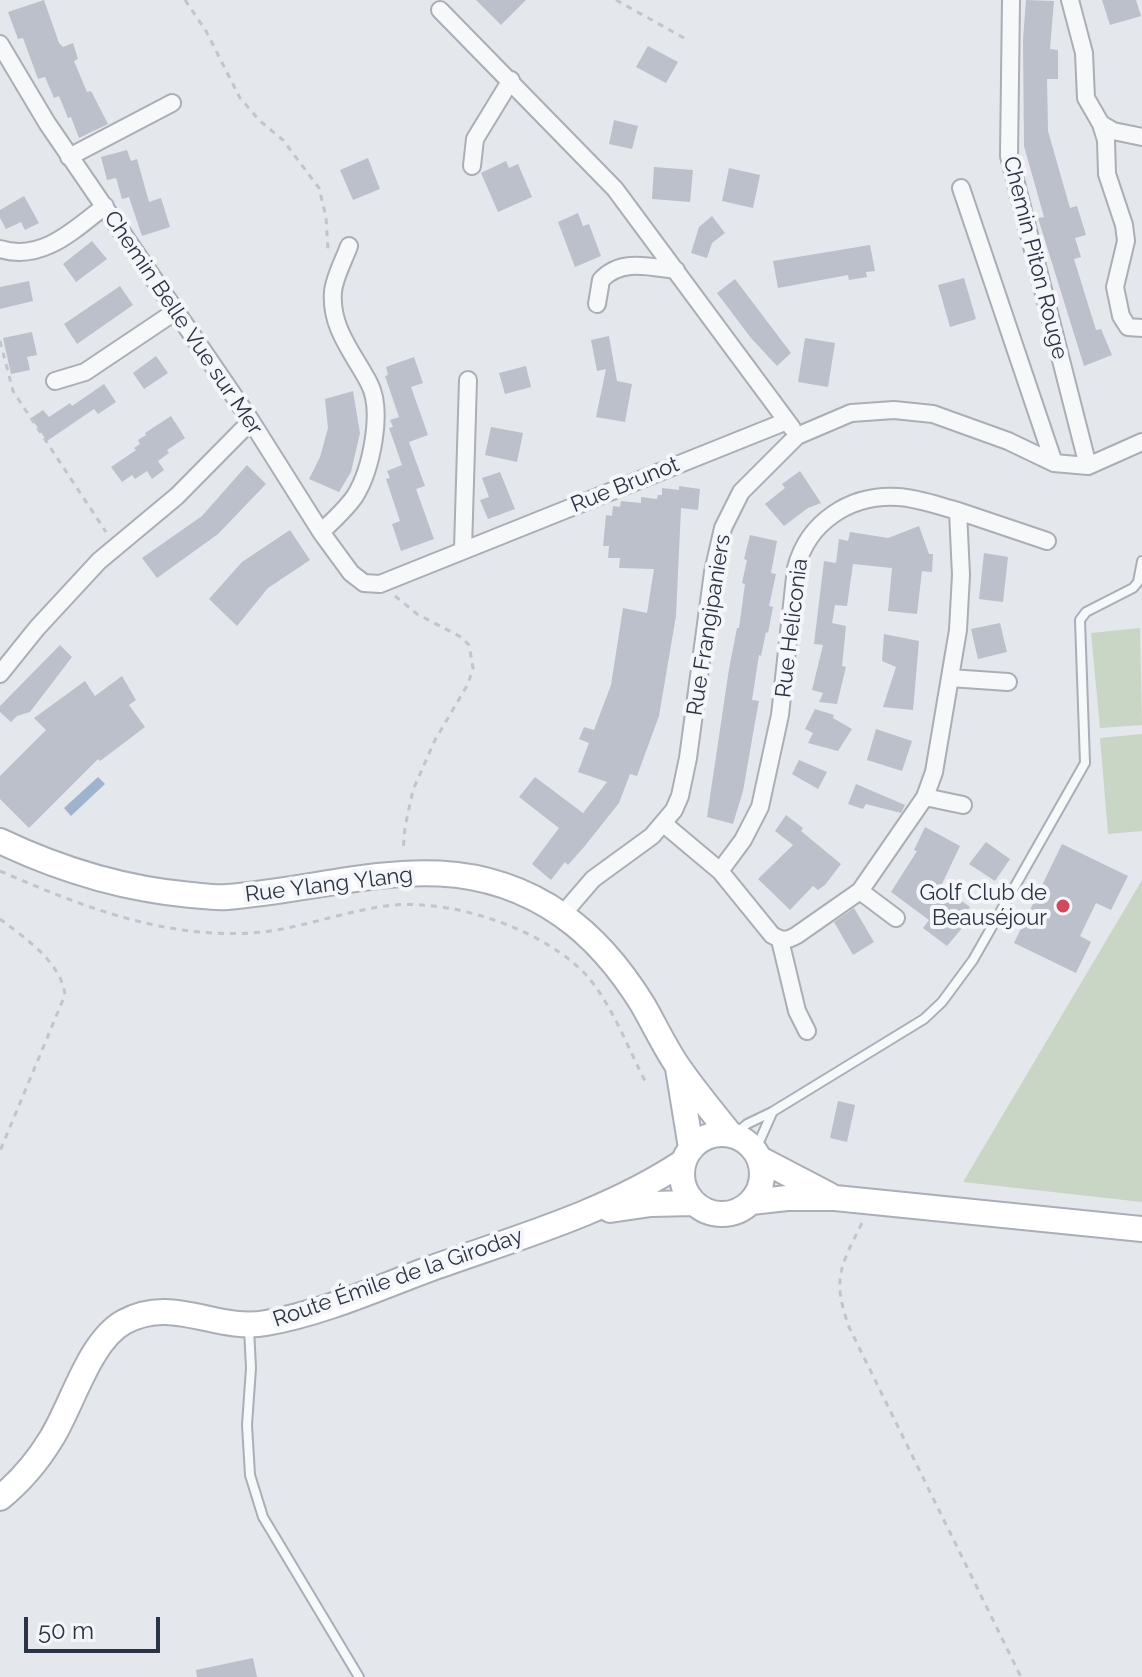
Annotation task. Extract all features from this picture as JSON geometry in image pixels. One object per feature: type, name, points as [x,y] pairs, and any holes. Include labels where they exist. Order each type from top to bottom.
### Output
[{"type":"main road","name":"Rue Ylang Ylang","points":[[0,841],[86,876],[152,891],[225,898],[402,872],[460,875],[507,885],[562,915],[607,954],[641,1002],[678,1066]]},
{"type":"main road","points":[[678,1066],[732,1135],[758,1155],[835,1198]]},
{"type":"main road","points":[[678,1066],[687,1155],[683,1185],[694,1203]]},
{"type":"main road","points":[[557,1223],[654,1181],[709,1136],[732,1135]]},
{"type":"main road","points":[[557,1223],[618,1207],[694,1203],[716,1214],[741,1210],[751,1202],[762,1182],[758,1155]]},
{"type":"main road","points":[[751,1202],[835,1198],[1142,1229]]},
{"type":"main road","name":"Route Émile de la Giroday","points":[[0,1498],[20,1482],[52,1439],[96,1352],[109,1333],[122,1323],[147,1312],[166,1310],[261,1324],[314,1311],[557,1223]]},
{"type":"street","name":"Chemin Piton Rouge","points":[[1011,0],[1007,135],[1011,171],[1088,466]]},
{"type":"street","points":[[1070,0],[1084,53],[1086,98],[1106,140],[1107,174],[1124,225],[1126,241],[1115,287],[1117,304],[1128,327],[1142,328]]},
{"type":"street","points":[[440,10],[615,189],[797,436]]},
{"type":"street","name":"Chemin Belle Vue sur Mer","points":[[3,55],[69,157],[251,421],[321,532],[351,573],[364,583],[380,584]]},
{"type":"street","points":[[472,166],[475,139],[511,80]]},
{"type":"street","points":[[69,157],[172,103]]},
{"type":"street","points":[[1101,124],[1113,131],[1142,137]]},
{"type":"street","name":"Chemin Piton Rouge","points":[[961,188],[1054,463]]},
{"type":"street","points":[[0,249],[38,252],[105,206]]},
{"type":"street","points":[[321,532],[355,495],[370,462],[375,424],[371,385],[346,347],[333,307],[333,290],[349,246]]},
{"type":"street","points":[[597,304],[601,280],[615,269],[631,265],[676,270]]},
{"type":"street","points":[[55,381],[85,372],[176,311]]},
{"type":"street","points":[[463,549],[468,380]]},
{"type":"street","name":"Rue Frangipaniers","points":[[562,915],[593,879],[664,824],[680,796],[713,572],[723,528],[741,492],[797,436],[851,413],[894,410],[933,414],[1008,441],[1054,463],[1088,466],[1142,442]]},
{"type":"street","points":[[0,674],[47,617],[115,546],[177,496],[251,421]]},
{"type":"street","name":"Rue Brunot","points":[[380,584],[787,421]]},
{"type":"street","name":"Rue Heliconia","points":[[720,871],[743,840],[760,807],[780,715],[796,568],[801,549],[812,531],[841,510],[878,497],[902,497],[958,511],[1047,541]]},
{"type":"street","points":[[664,824],[720,871],[772,935],[780,940],[790,940],[860,891],[925,797],[934,772],[959,617],[958,511]]},
{"type":"street","points":[[950,678],[1008,682]]},
{"type":"street","points":[[925,797],[963,805]]},
{"type":"street","points":[[860,891],[896,918]]},
{"type":"street","points":[[780,940],[797,1011],[807,1031]]},
{"type":"lane","points":[[732,1135],[924,1019],[942,1002],[973,960],[1085,763],[1080,620],[1086,612],[1133,588],[1138,582],[1142,561]]},
{"type":"lane","points":[[758,1155],[772,1112]]},
{"type":"lane","points":[[249,1324],[251,1368],[247,1425],[250,1475],[263,1517],[359,1677]]},
{"type":"path","points":[[185,0],[206,31],[240,98],[260,121],[283,140],[319,188],[326,217],[326,262]]},
{"type":"path","points":[[616,0],[684,38]]},
{"type":"path","points":[[0,341],[13,391],[115,546]]},
{"type":"path","points":[[380,584],[417,614],[461,637],[472,654],[473,668],[468,684],[435,740],[413,790],[405,827],[402,872]]},
{"type":"path","points":[[0,871],[81,906],[148,925],[179,930],[251,933],[284,929],[393,905],[426,905],[500,922],[555,950],[588,978],[600,994],[646,1083]]},
{"type":"path","points":[[0,919],[31,943],[55,970],[64,982],[65,995],[0,1151]]},
{"type":"path","points":[[873,1201],[848,1250],[838,1280],[840,1301],[849,1327],[1021,1677]]},
{"type":"green space","points":[[1140,628],[1142,725],[1100,728],[1091,633]]},
{"type":"green space","points":[[1142,734],[1142,831],[1108,834],[1100,738]]},
{"type":"green space","points":[[1142,880],[1142,1202],[963,1182]]},
{"type":"water","points":[[98,777],[105,784],[71,816],[64,808]]},
{"type":"building","points":[[44,0],[59,43],[63,47],[73,43],[78,59],[74,61],[87,92],[91,91],[108,124],[79,138],[59,96],[54,98],[45,77],[38,79],[23,38],[18,39],[8,12]]},
{"type":"building","points":[[476,0],[526,0],[501,25]]},
{"type":"building","points":[[1026,0],[1054,1],[1050,49],[1058,50],[1058,79],[1047,79],[1048,131],[1070,208],[1077,206],[1086,235],[1075,238],[1081,257],[1074,259],[1096,330],[1101,329],[1112,355],[1084,366],[1038,218],[1044,217],[1024,146],[1023,40]]},
{"type":"building","points":[[1102,0],[1136,0],[1141,16],[1110,25]]},
{"type":"building","points":[[648,46],[678,62],[666,83],[636,67]]},
{"type":"building","points":[[614,120],[638,126],[632,149],[609,144]]},
{"type":"building","points":[[127,150],[131,161],[137,159],[149,202],[161,198],[170,227],[142,236],[129,197],[122,199],[116,178],[107,180],[101,157]]},
{"type":"building","points":[[368,158],[380,189],[353,200],[340,170]]},
{"type":"building","points":[[506,161],[509,168],[518,164],[532,197],[498,212],[481,173]]},
{"type":"building","points":[[654,167],[693,170],[690,202],[652,199]]},
{"type":"building","points":[[729,168],[760,175],[753,208],[722,201]]},
{"type":"building","points":[[24,196],[39,223],[25,230],[21,222],[6,229],[0,218],[0,210]]},
{"type":"building","points":[[578,213],[583,226],[589,224],[601,256],[575,267],[558,222]]},
{"type":"building","points":[[712,216],[725,233],[712,243],[707,258],[691,253],[699,227]]},
{"type":"building","points":[[92,241],[107,259],[76,282],[63,264]]},
{"type":"building","points":[[870,245],[875,271],[866,272],[867,277],[849,280],[848,275],[778,288],[773,261]]},
{"type":"building","points":[[964,278],[976,319],[950,327],[938,285]]},
{"type":"building","points":[[735,279],[791,353],[777,366],[717,293]]},
{"type":"building","points":[[29,281],[33,301],[0,309],[0,287]]},
{"type":"building","points":[[120,286],[133,305],[77,344],[64,324]]},
{"type":"building","points":[[32,332],[37,355],[27,357],[30,370],[11,374],[3,338]]},
{"type":"building","points":[[609,336],[617,381],[632,384],[625,422],[596,417],[606,369],[597,371],[591,340]]},
{"type":"building","points":[[805,338],[835,343],[828,387],[798,382]]},
{"type":"building","points":[[156,356],[168,373],[144,389],[133,373]]},
{"type":"building","points":[[414,357],[423,383],[411,387],[428,435],[409,442],[425,486],[416,489],[434,539],[401,551],[392,524],[400,521],[386,479],[390,478],[387,471],[402,465],[389,428],[393,427],[390,420],[399,417],[385,376],[388,375],[386,367]]},
{"type":"building","points":[[526,366],[531,387],[505,394],[499,373]]},
{"type":"building","points":[[104,384],[116,402],[98,414],[94,409],[47,441],[31,418],[43,410],[49,417],[70,403],[72,406]]},
{"type":"building","points":[[353,391],[360,433],[351,472],[339,492],[309,479],[320,457],[328,428],[325,399]]},
{"type":"building","points":[[171,416],[185,438],[167,450],[169,453],[158,461],[164,470],[152,479],[147,471],[135,479],[132,475],[122,482],[111,467],[136,450],[134,448],[140,444],[138,440],[145,433]]},
{"type":"building","points":[[491,427],[523,433],[517,462],[485,455]]},
{"type":"building","points":[[247,465],[266,484],[218,534],[157,578],[142,558],[202,516]]},
{"type":"building","points":[[800,471],[821,503],[808,508],[784,526],[765,504],[785,488],[782,484]]},
{"type":"building","points":[[500,472],[515,509],[488,519],[480,500],[489,497],[482,478]]},
{"type":"building","points":[[679,486],[700,489],[698,510],[681,508],[676,616],[659,716],[637,776],[630,774],[619,803],[584,847],[568,865],[565,862],[551,880],[532,864],[559,828],[519,797],[535,777],[583,813],[607,782],[578,772],[589,743],[579,739],[584,727],[594,730],[611,685],[623,608],[647,613],[654,569],[619,568],[620,558],[608,558],[609,546],[603,546],[606,515],[612,516],[613,506],[620,507],[621,501],[641,503],[641,497],[657,499],[658,495],[662,495],[662,488],[679,490]]},
{"type":"building","points":[[919,526],[929,554],[933,554],[932,572],[922,571],[917,614],[888,611],[892,568],[853,564],[847,606],[835,605],[832,623],[846,626],[842,666],[846,667],[837,704],[819,702],[823,693],[812,690],[823,645],[814,644],[824,561],[836,563],[839,539],[848,541],[850,532],[888,538]]},
{"type":"building","points":[[290,530],[310,560],[268,588],[237,626],[209,599],[242,562]]},
{"type":"building","points":[[750,535],[777,541],[771,573],[776,574],[769,606],[773,607],[768,633],[759,655],[752,700],[759,701],[743,791],[733,824],[707,817],[729,669],[739,628],[747,560],[744,559]]},
{"type":"building","points":[[984,553],[1008,557],[1003,602],[979,599]]},
{"type":"building","points":[[1000,623],[1007,652],[978,659],[971,629]]},
{"type":"building","points":[[884,634],[919,641],[913,710],[883,707],[896,667],[882,661]]},
{"type":"building","points":[[60,645],[72,657],[30,712],[17,716],[11,722],[0,712],[0,706]]},
{"type":"building","points":[[122,676],[136,700],[129,705],[145,727],[100,761],[98,759],[29,828],[0,799],[0,776],[46,730],[34,718],[85,681],[95,696]]},
{"type":"building","points":[[815,709],[834,715],[833,718],[852,729],[838,751],[808,743],[813,733],[805,729]]},
{"type":"building","points":[[876,729],[912,741],[902,771],[867,760]]},
{"type":"building","points":[[799,760],[827,772],[818,789],[792,774]]},
{"type":"building","points":[[856,784],[905,805],[901,813],[866,804],[863,809],[848,804]]},
{"type":"building","points":[[786,815],[841,864],[825,885],[818,890],[813,886],[790,910],[758,879],[793,845],[775,831]]},
{"type":"building","points":[[925,827],[960,846],[941,886],[970,907],[958,923],[963,927],[947,946],[923,928],[929,920],[891,892],[917,851],[914,850]]},
{"type":"building","points":[[986,842],[1010,859],[995,881],[969,864]]},
{"type":"building","name":"Golf Club de Beauséjour","points":[[1062,844],[1128,876],[1111,910],[1096,903],[1080,936],[1091,942],[1076,973],[1014,943]]},
{"type":"building","points":[[854,908],[874,942],[853,955],[834,922]]},
{"type":"building","points":[[838,1101],[855,1105],[847,1142],[830,1138]]},
{"type":"building","points":[[253,1658],[257,1677],[197,1677],[196,1670]]},
{"type":"place","name":"Golf Club de Beauséjour","points":[[1063,906]]}]
